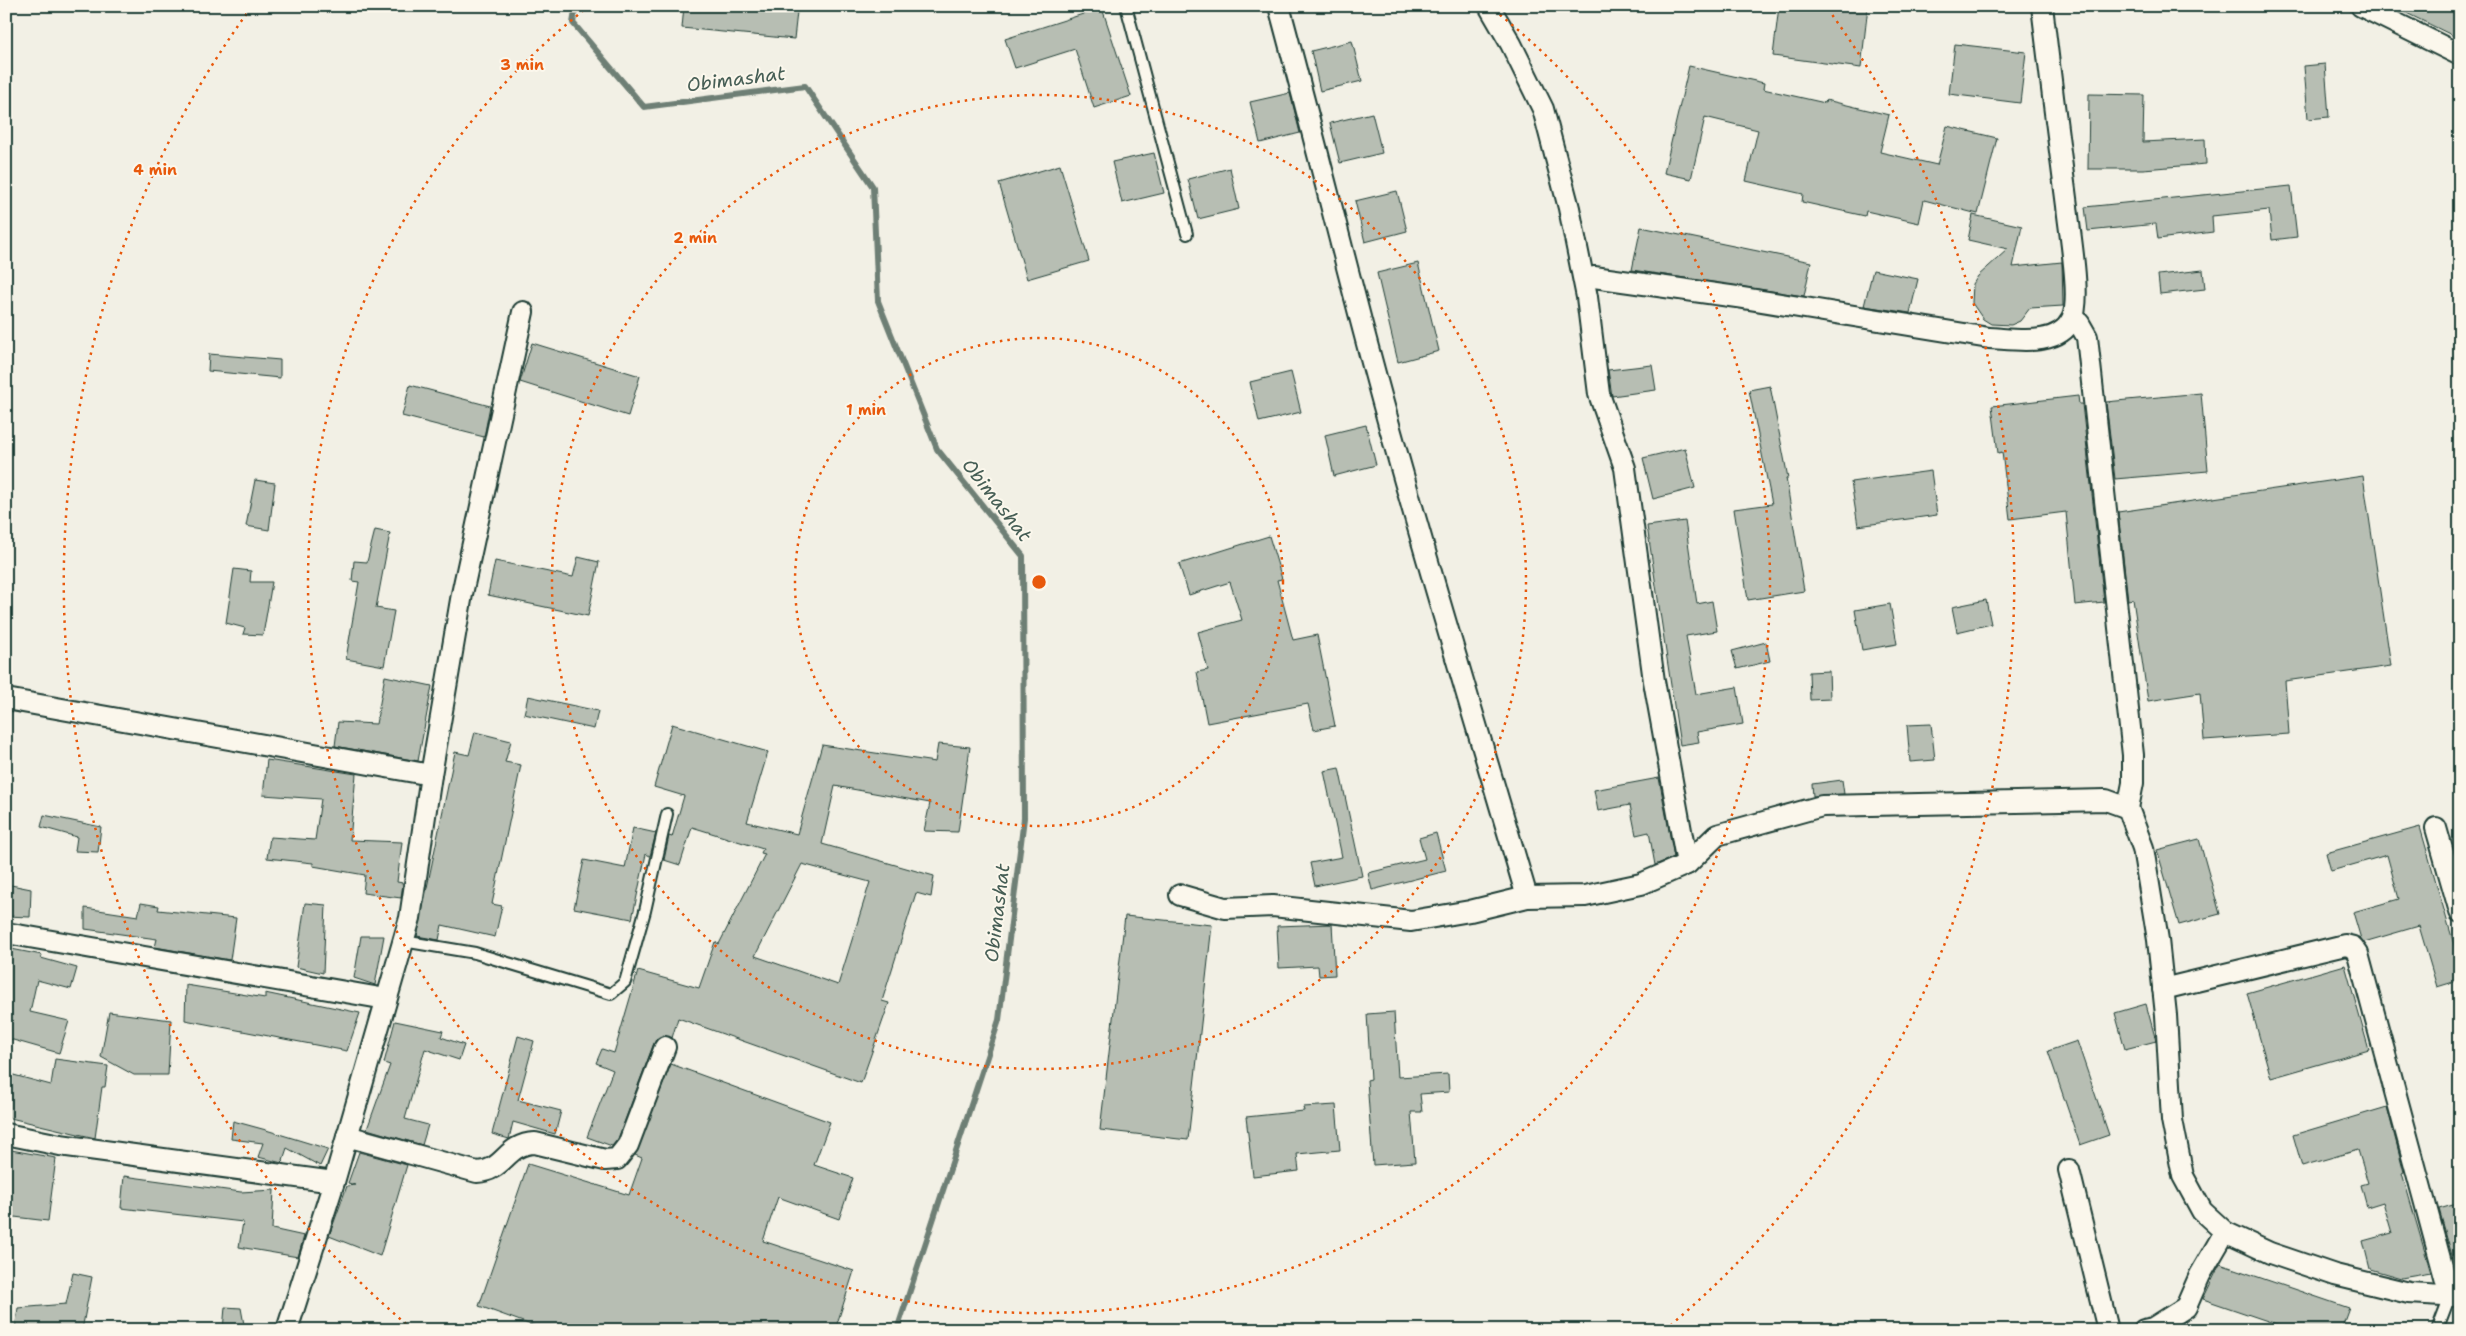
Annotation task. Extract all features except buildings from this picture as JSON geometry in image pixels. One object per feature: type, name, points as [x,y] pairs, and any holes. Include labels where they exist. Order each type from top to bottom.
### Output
[{"type":"street","points":[[1279,6],[1356,304],[1434,580],[1527,897]]},
{"type":"street","points":[[1489,6],[1511,44],[1543,109],[1569,208],[1587,297],[1599,394],[1625,468],[1654,681],[1687,864]]},
{"type":"street","points":[[1594,277],[1737,297],[1989,338],[2031,341],[2059,334],[2072,320],[2076,306],[2072,252],[2042,6]]},
{"type":"street","points":[[2361,6],[2391,13],[2460,55]]},
{"type":"street","points":[[287,1330],[334,1182],[410,918],[431,775],[462,594],[523,312]]},
{"type":"street","points":[[2072,320],[2079,323],[2086,337],[2089,356],[2133,755],[2133,783],[2128,808],[2143,848],[2163,989],[2172,1120],[2182,1176],[2202,1211],[2225,1232],[2270,1253],[2335,1275],[2410,1293],[2455,1296],[2358,954],[2353,947],[2345,945],[2163,989]]},
{"type":"street","points":[[6,699],[431,775]]},
{"type":"street","points":[[1180,895],[1225,908],[1273,906],[1411,921],[1470,911],[1527,897],[1594,894],[1641,884],[1687,864],[1716,836],[1822,806],[2106,800],[2128,808]]},
{"type":"street","points":[[2436,828],[2460,912]]},
{"type":"street","points":[[6,933],[386,999]]},
{"type":"street","points":[[347,1136],[477,1172],[486,1172],[495,1168],[516,1147],[524,1144],[535,1143],[606,1160],[617,1158],[628,1145],[665,1047]]},
{"type":"street","points":[[6,1134],[60,1145],[334,1182]]},
{"type":"street","points":[[2068,1170],[2108,1330]]},
{"type":"street","points":[[2150,1329],[2186,1307],[2200,1275],[2225,1232]]},
{"type":"lane","points":[[1126,6],[1187,234]]},
{"type":"lane","points":[[403,941],[475,953],[611,994],[624,982],[645,911],[667,814]]},
{"type":"lane","points":[[2437,1330],[2455,1296]]},
{"type":"waterway","name":"Obimashat","points":[[6,22],[9,6]]},
{"type":"waterway","name":"Obimashat","points":[[576,6],[573,23],[644,107],[805,86],[873,187],[878,301],[937,449],[1023,556],[1024,818],[999,1020],[897,1330]]}]
